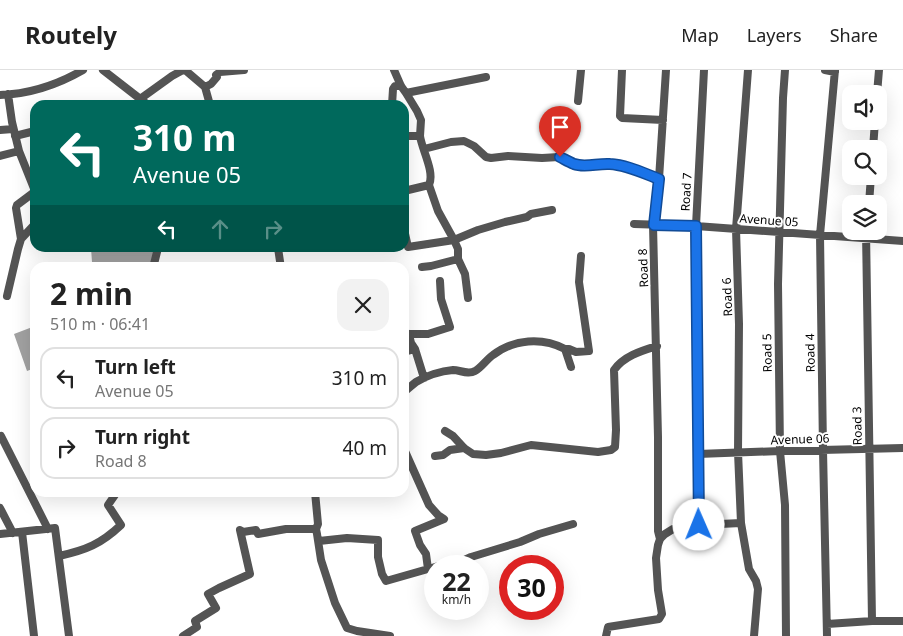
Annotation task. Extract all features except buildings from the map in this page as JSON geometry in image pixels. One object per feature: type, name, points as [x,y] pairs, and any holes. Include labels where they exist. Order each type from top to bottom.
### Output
[{"type":"street","points":[[30,183],[19,151],[4,94],[29,92],[49,86],[83,70]]},
{"type":"street","points":[[103,70],[140,99],[172,76],[184,70],[205,87],[209,100]]},
{"type":"street","points":[[205,87],[214,82],[217,77],[216,75],[220,72],[244,70]]},
{"type":"street","points":[[394,70],[421,120],[420,136],[431,175],[430,185],[438,211],[458,249],[458,259],[464,274],[468,298]]},
{"type":"street","points":[[578,101],[582,70]]},
{"type":"street","points":[[622,70],[620,116],[622,118],[663,120]]},
{"type":"street","name":"Road 8","points":[[660,539],[658,530],[654,225],[666,70]]},
{"type":"street","name":"Road 7","points":[[699,525],[696,226],[704,70]]},
{"type":"street","name":"Road 6","points":[[748,70],[736,229],[739,324],[738,452],[741,523],[749,569],[758,589],[754,636]]},
{"type":"street","name":"Road 5","points":[[785,70],[778,284],[780,451],[785,505],[786,636]]},
{"type":"street","points":[[825,70],[835,71]]},
{"type":"street","points":[[878,85],[879,70]]},
{"type":"street","name":"Road 4","points":[[827,636],[820,235],[835,71]]},
{"type":"street","points":[[392,100],[395,86],[404,90],[486,77]]},
{"type":"street","points":[[0,130],[14,132],[30,130]]},
{"type":"street","points":[[409,136],[420,136]]},
{"type":"street","points":[[424,149],[451,142],[464,141],[474,146],[486,157],[560,157],[573,164],[580,165],[611,164],[659,179]]},
{"type":"street","points":[[0,156],[19,151]]},
{"type":"street","points":[[409,190],[430,185]]},
{"type":"street","points":[[7,296],[21,239],[16,208],[17,205],[30,197]]},
{"type":"street","points":[[409,247],[454,240],[478,230],[527,217],[531,214],[552,210]]},
{"type":"street","name":"Avenue 05","points":[[634,224],[842,235]]},
{"type":"street","points":[[21,239],[30,229]]},
{"type":"street","name":"Avenue 05","points":[[887,239],[903,242]]},
{"type":"street","name":"Road 3","points":[[866,240],[872,621]]},
{"type":"street","points":[[409,388],[424,378],[446,371],[466,372],[476,370],[494,354],[525,341],[543,341],[576,352],[589,351],[579,282],[581,256]]},
{"type":"street","points":[[422,267],[458,259]]},
{"type":"street","points":[[409,334],[428,334],[450,327],[441,299],[440,281]]},
{"type":"street","points":[[409,338],[415,349],[424,378]]},
{"type":"street","points":[[445,431],[473,454],[501,453],[531,445],[598,452],[611,450],[615,447],[616,430],[614,370],[624,360],[641,351],[657,346]]},
{"type":"street","points":[[409,351],[415,349]]},
{"type":"street","points":[[565,349],[571,367]]},
{"type":"street","points":[[1,436],[30,493]]},
{"type":"street","points":[[435,456],[444,455],[450,450],[464,448]]},
{"type":"street","name":"Avenue 06","points":[[698,454],[903,448]]},
{"type":"street","points":[[409,470],[429,505],[444,519],[415,531],[420,545],[427,555]]},
{"type":"street","points":[[32,497],[48,529]]},
{"type":"street","points":[[59,556],[81,551],[107,538],[121,525],[108,505],[114,497]]},
{"type":"street","points":[[315,497],[318,524],[316,529],[321,560],[347,632],[357,631],[390,636]]},
{"type":"street","points":[[0,508],[17,532],[34,636]]},
{"type":"street","points":[[606,636],[608,627],[659,619],[662,614],[656,558],[660,539],[665,534],[673,529],[699,525],[741,523]]},
{"type":"street","points":[[478,555],[572,524]]},
{"type":"street","points":[[0,534],[55,528],[69,636]]},
{"type":"street","points":[[183,636],[197,628],[195,621],[216,608],[208,594],[250,574],[240,530],[243,532],[256,530],[258,534],[286,529],[316,529]]},
{"type":"street","points":[[318,540],[347,538],[378,540],[378,557],[382,574],[386,581],[424,570]]},
{"type":"street","points":[[827,624],[903,621]]},
{"type":"shaded area","points":[[91,252],[155,252],[151,262],[92,262]]},
{"type":"shaded area","points":[[30,328],[30,370],[27,371],[14,334]]},
{"type":"route","points":[[560,157],[573,164],[611,164],[622,166],[659,179],[654,225],[696,226],[699,525]]}]
